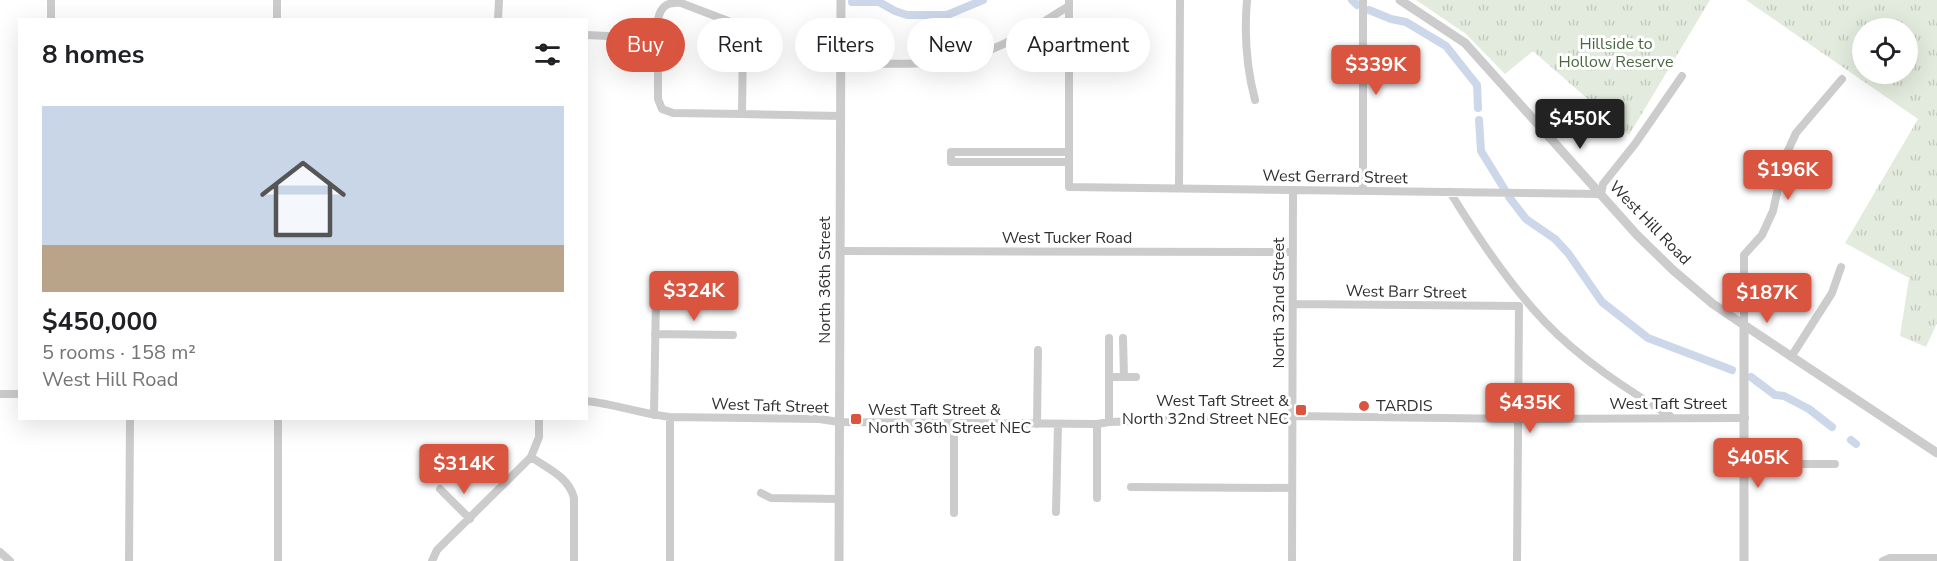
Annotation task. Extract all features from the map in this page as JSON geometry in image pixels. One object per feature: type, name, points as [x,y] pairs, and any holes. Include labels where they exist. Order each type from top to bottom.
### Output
[{"type":"street","points":[[51,0],[51,18]]},
{"type":"street","points":[[277,0],[277,18]]},
{"type":"street","points":[[498,18],[499,0]]},
{"type":"street","name":"North 36th Street","points":[[841,0],[841,18]]},
{"type":"street","points":[[1179,188],[1180,0]]},
{"type":"street","points":[[1247,0],[1245,50],[1255,100]]},
{"type":"street","points":[[1363,0],[1363,191]]},
{"type":"street","name":"West Hill Road","points":[[1400,0],[1466,43],[1637,235],[1713,304],[1937,453]]},
{"type":"street","points":[[742,114],[743,38],[740,27],[681,3],[666,4],[660,10],[658,19],[658,99],[662,109],[673,113],[840,116]]},
{"type":"street","points":[[895,64],[958,60],[991,50],[1013,40],[1069,3]]},
{"type":"street","points":[[1069,3],[1069,152],[1069,162],[951,162],[951,152],[1069,152]]},
{"type":"street","points":[[588,35],[606,36]]},
{"type":"street","name":"North 36th Street","points":[[839,561],[840,72]]},
{"type":"street","points":[[1601,194],[1603,184],[1635,144],[1682,76]]},
{"type":"street","points":[[1744,561],[1744,255],[1762,235],[1773,211],[1785,158],[1796,133],[1842,79]]},
{"type":"street","name":"West Gerrard Street","points":[[1069,162],[1069,187],[1601,194]]},
{"type":"street","name":"North 32nd Street","points":[[1292,561],[1293,190]]},
{"type":"street","points":[[1450,192],[1478,238],[1546,323],[1582,355],[1672,417]]},
{"type":"street","name":"West Tucker Road","points":[[840,251],[1293,252]]},
{"type":"street","points":[[1791,357],[1832,293],[1841,267]]},
{"type":"street","points":[[654,415],[656,296]]},
{"type":"street","points":[[1517,561],[1519,306],[1526,299]]},
{"type":"street","name":"West Barr Street","points":[[1293,304],[1519,306]]},
{"type":"street","points":[[655,334],[733,335]]},
{"type":"street","points":[[1109,338],[1109,422]]},
{"type":"street","points":[[1123,338],[1124,377]]},
{"type":"street","points":[[1037,424],[1038,350]]},
{"type":"street","points":[[1109,377],[1136,377]]},
{"type":"street","points":[[0,394],[18,394]]},
{"type":"street","name":"West Taft Street","points":[[588,401],[670,417],[819,419],[840,422],[1097,424],[1206,419],[1282,421],[1292,416],[1745,418]]},
{"type":"street","points":[[670,417],[670,561]]},
{"type":"street","points":[[129,561],[130,420]]},
{"type":"street","points":[[278,420],[278,561]]},
{"type":"street","points":[[432,561],[437,550],[531,457],[538,437],[539,420]]},
{"type":"street","points":[[954,423],[954,513]]},
{"type":"street","points":[[1056,512],[1058,424]]},
{"type":"street","points":[[1097,424],[1097,498]]},
{"type":"street","points":[[531,457],[562,478],[572,490],[574,561]]},
{"type":"street","points":[[1744,465],[1835,464]]},
{"type":"street","points":[[1131,487],[1292,488]]},
{"type":"street","points":[[440,489],[470,519]]},
{"type":"street","points":[[761,493],[771,498],[839,500]]},
{"type":"street","points":[[0,552],[10,561]]},
{"type":"street","points":[[1883,561],[1890,558],[1937,558]]},
{"type":"green space","name":"Hillside to Hollow Reserve","points":[[1416,0],[1710,0],[1629,135],[1533,51],[1505,74],[1466,34]]},
{"type":"green space","points":[[1746,0],[1937,0],[1937,323],[1926,347],[1900,336],[1909,278],[1845,243],[1918,119],[1867,84],[1918,84],[1918,18],[1852,18],[1852,73]]},
{"type":"waterway","points":[[852,2],[879,2],[907,15],[947,15],[983,0]]},
{"type":"waterway","points":[[1352,0],[1357,5]]},
{"type":"waterway","points":[[1369,10],[1406,22],[1446,46],[1477,85],[1478,108]]},
{"type":"waterway","points":[[1479,120],[1481,151],[1505,190]]},
{"type":"waterway","points":[[1509,197],[1526,219],[1555,239],[1568,253],[1602,302],[1648,338],[1732,370]]},
{"type":"waterway","points":[[1751,377],[1775,395],[1784,396],[1809,409],[1832,427]]},
{"type":"waterway","points":[[1851,440],[1856,444]]},
{"type":"place","name":"TARDIS","points":[[1364,406]]},
{"type":"place","name":"West Taft Street & North 32nd Street NEC","points":[[1301,410]]},
{"type":"place","name":"West Taft Street & North 36th Street NEC","points":[[856,419]]}]
